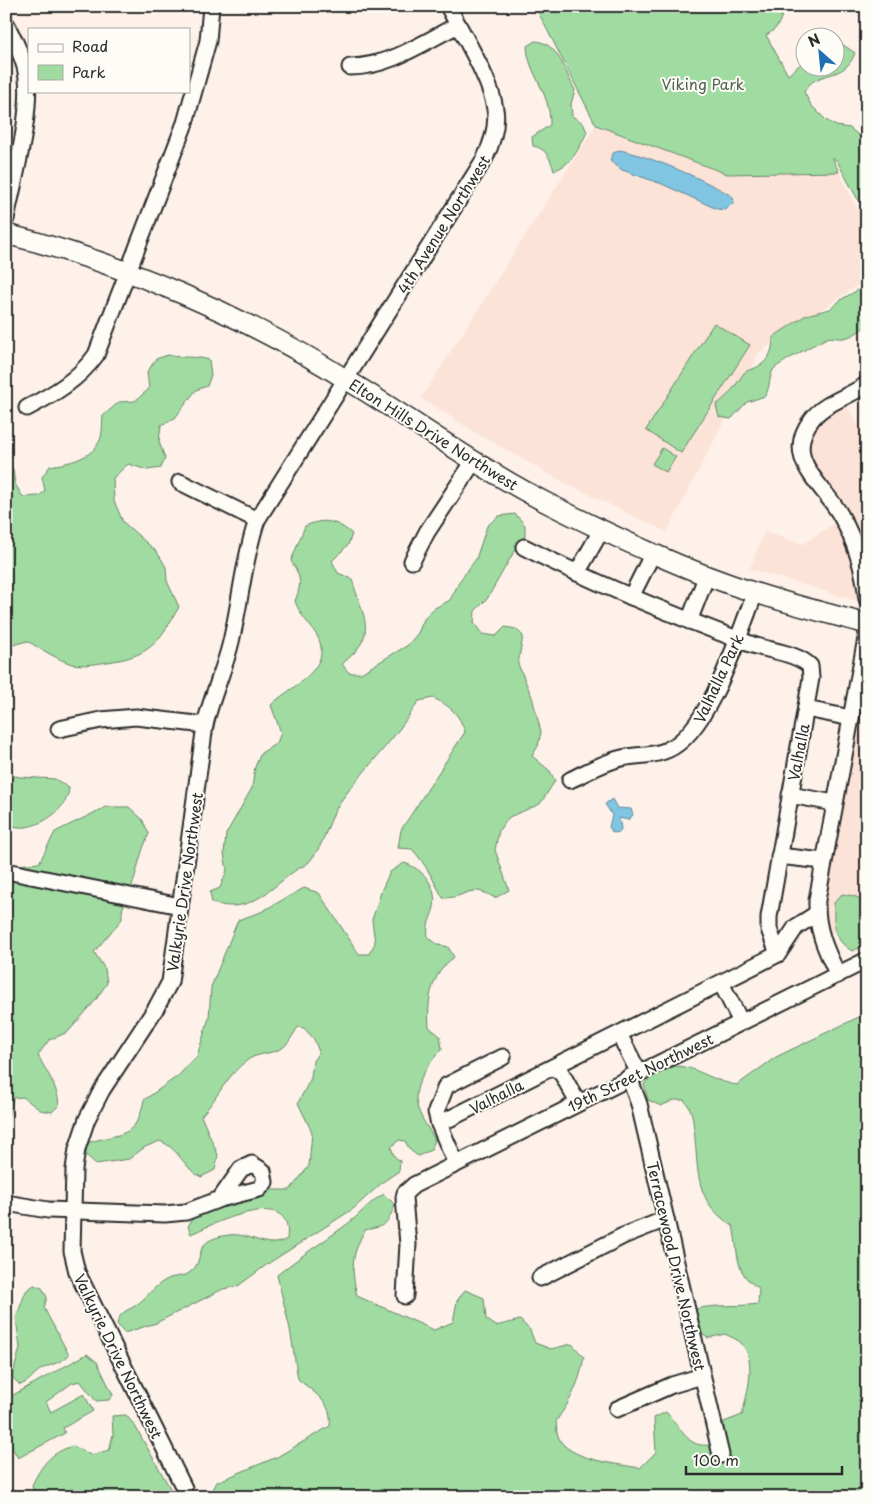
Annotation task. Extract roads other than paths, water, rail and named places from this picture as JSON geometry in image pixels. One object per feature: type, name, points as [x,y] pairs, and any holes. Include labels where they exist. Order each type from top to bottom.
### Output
[{"type":"main road","name":"Elton Hills Drive Northwest","points":[[6,234],[43,243],[128,274],[199,302],[261,330],[346,379],[474,461],[549,504],[653,553],[755,593],[867,624]]},
{"type":"street","points":[[27,408],[53,394],[86,370],[96,354],[128,274],[195,92],[208,41],[211,6]]},
{"type":"street","name":"4th Avenue Northwest","points":[[346,379],[485,158],[492,141],[495,109],[490,93],[448,6]]},
{"type":"street","points":[[6,24],[25,66],[28,94],[24,126],[6,218]]},
{"type":"street","points":[[350,67],[370,66],[385,61],[458,25]]},
{"type":"street","name":"Valkyrie Drive Northwest","points":[[184,1488],[77,1272],[72,1251],[74,1169],[82,1135],[102,1090],[156,1008],[170,982],[205,725],[214,691],[228,653],[247,553],[257,520],[346,379]]},
{"type":"street","points":[[867,384],[813,418],[804,436],[802,454],[809,473],[834,505],[852,539],[864,574],[867,600]]},
{"type":"street","points":[[412,561],[427,532],[474,461]]},
{"type":"street","points":[[180,482],[257,520]]},
{"type":"street","points":[[577,573],[602,529]]},
{"type":"street","name":"Valhalla","points":[[524,546],[577,573],[631,597],[689,621],[806,662],[810,666],[811,678],[779,856],[769,929],[778,954]]},
{"type":"street","points":[[631,597],[653,553]]},
{"type":"street","points":[[689,621],[707,575]]},
{"type":"street","name":"Valhalla Park","points":[[570,780],[607,762],[630,756],[655,754],[676,746],[687,738],[703,716],[738,639],[755,593]]},
{"type":"street","points":[[838,975],[821,938],[816,914],[823,862],[867,633]]},
{"type":"street","name":"Valhalla","points":[[806,710],[851,718]]},
{"type":"street","points":[[58,728],[101,720],[136,717],[205,725]]},
{"type":"street","name":"Valhalla","points":[[790,795],[834,803]]},
{"type":"street","points":[[779,856],[823,862]]},
{"type":"street","points":[[6,872],[180,906]]},
{"type":"street","name":"Valhalla","points":[[439,1124],[778,954],[796,927],[816,914]]},
{"type":"street","name":"19th Street Northwest","points":[[404,1296],[408,1244],[404,1198],[405,1193],[414,1184],[867,960]]},
{"type":"street","points":[[721,983],[741,1022]]},
{"type":"street","points":[[619,1034],[634,1075]]},
{"type":"street","name":"Valhalla","points":[[456,1164],[439,1124],[436,1112],[446,1086],[503,1057]]},
{"type":"street","points":[[554,1067],[562,1074],[578,1103]]},
{"type":"street","name":"Terracewood Drive Northwest","points":[[634,1075],[639,1104],[721,1455]]},
{"type":"street","points":[[6,1203],[30,1208],[150,1214],[178,1213],[220,1199]]},
{"type":"street","points":[[540,1278],[623,1236],[666,1219]]},
{"type":"street","points":[[617,1409],[672,1385],[702,1376]]},
{"type":"water","points":[[619,150],[645,157],[694,177],[733,197],[734,202],[726,210],[717,209],[662,184],[622,170],[610,161],[612,154]]},
{"type":"water","points":[[612,799],[617,808],[631,809],[633,815],[628,820],[619,818],[620,832],[613,833],[609,827],[612,815],[605,804]]},
{"type":"park label","name":"Viking Park","points":[[703,83]]}]
